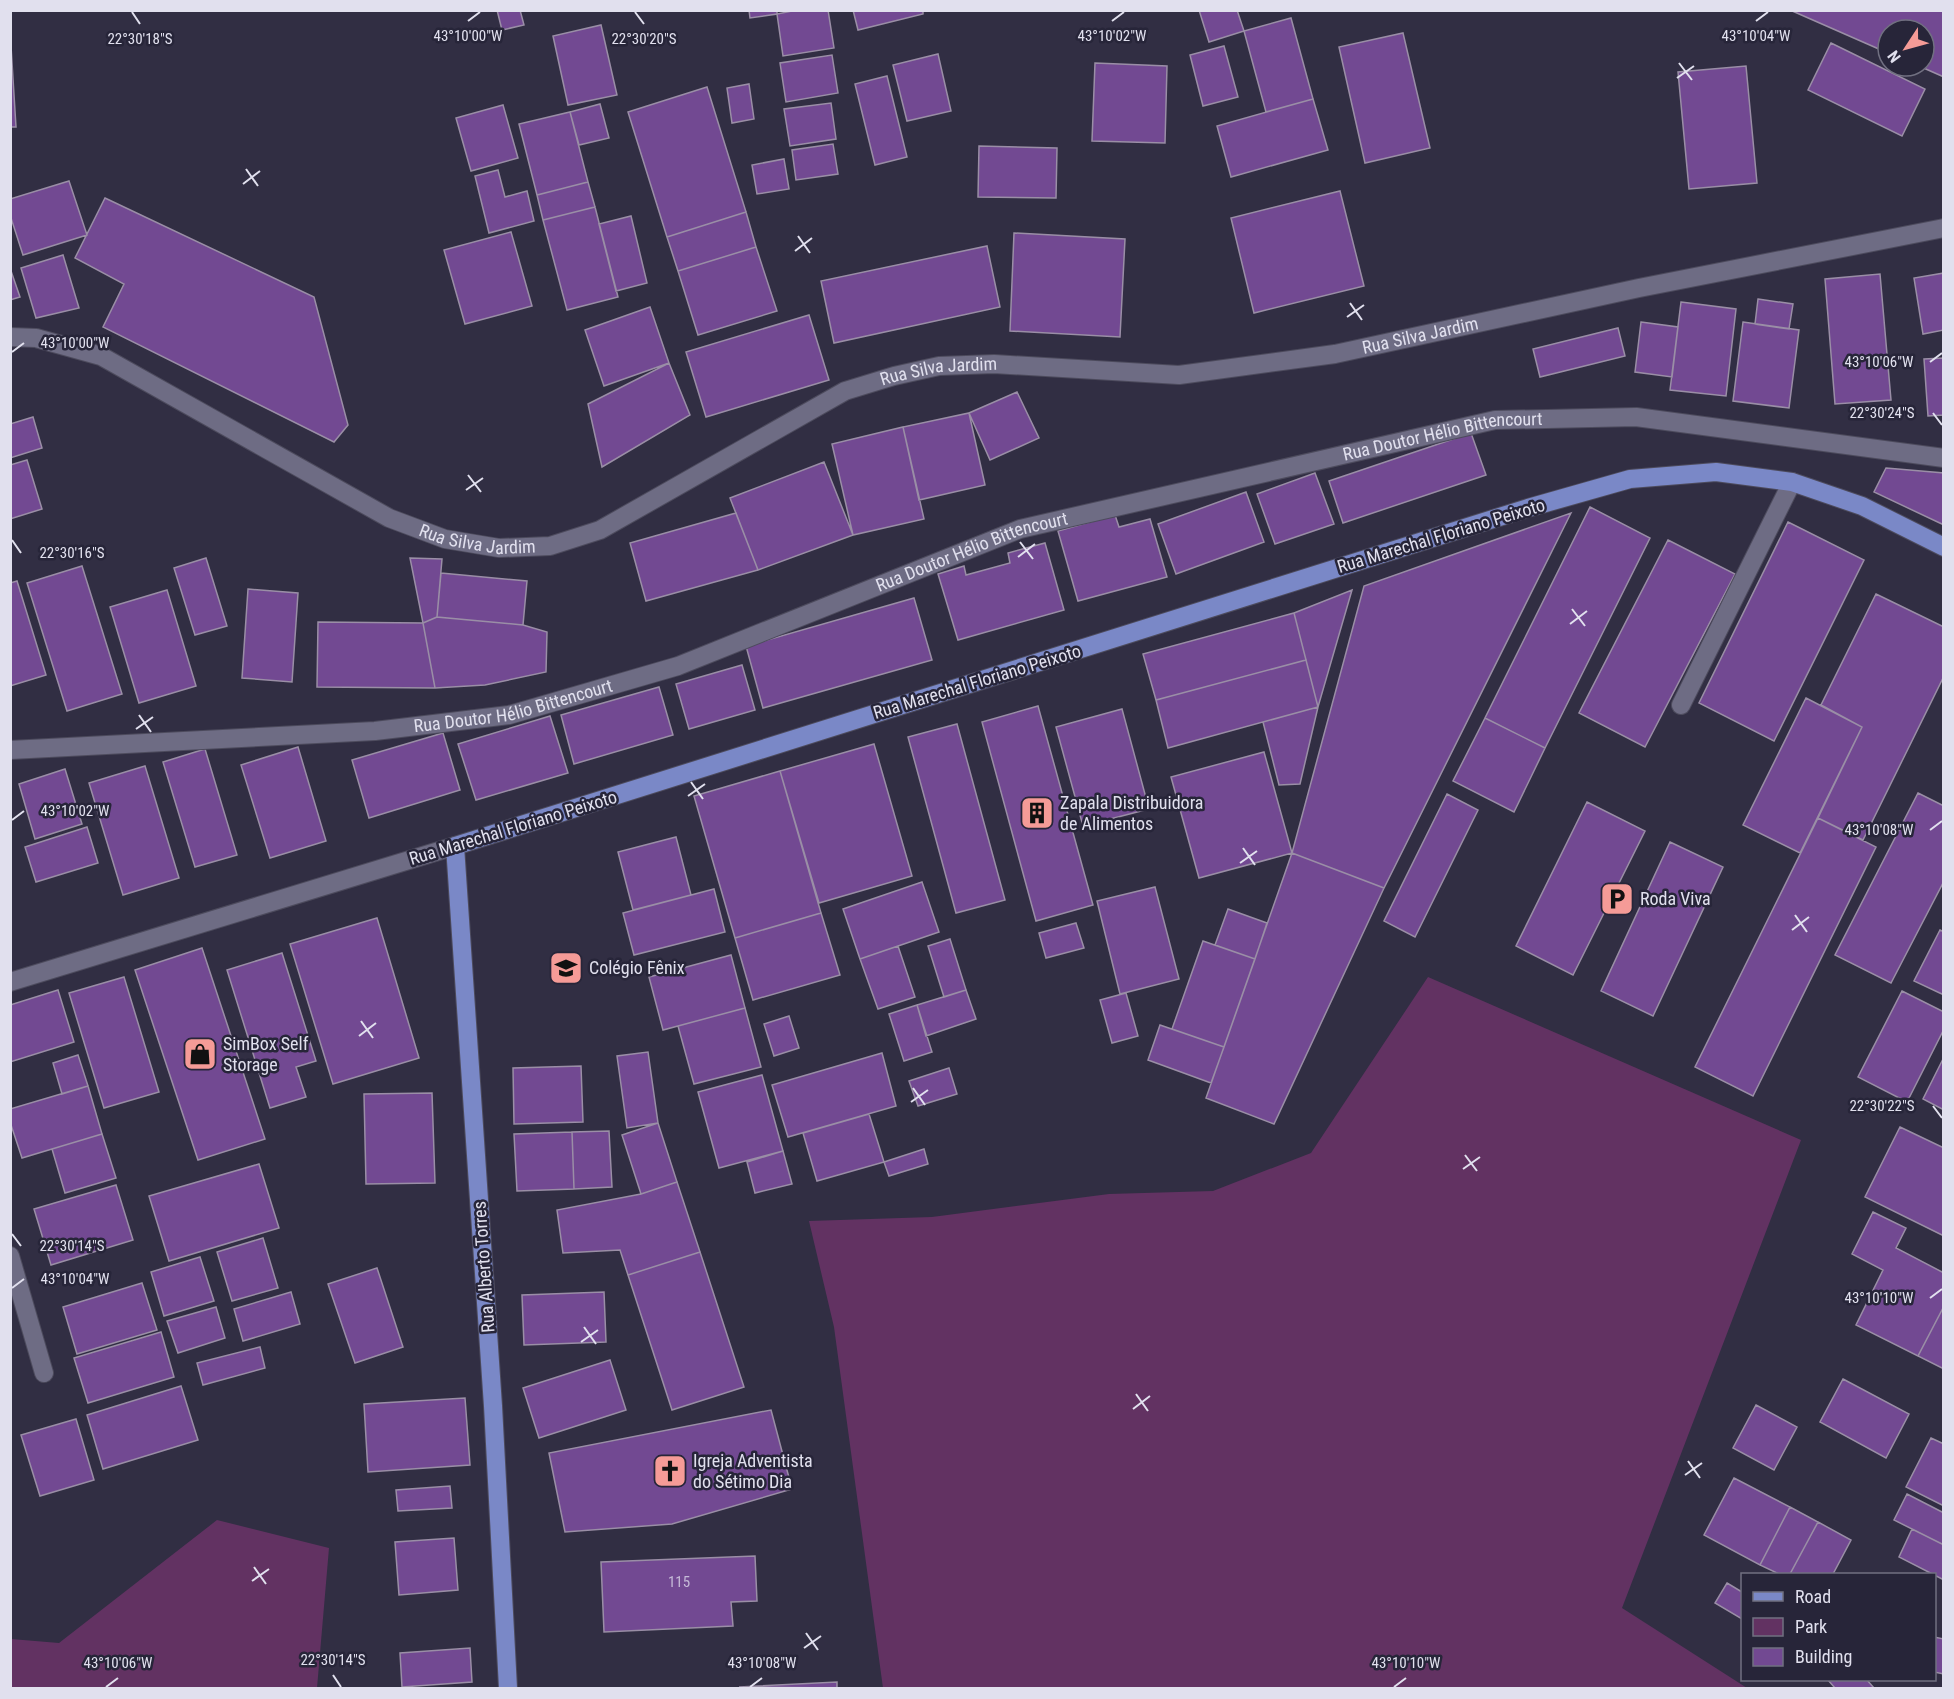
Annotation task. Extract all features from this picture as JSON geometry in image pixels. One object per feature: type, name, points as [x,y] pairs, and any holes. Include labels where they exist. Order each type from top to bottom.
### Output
[{"type":"main road","name":"Rua Marechal Floriano Peixoto","points":[[455,846],[1528,508],[1630,479],[1716,472],[1792,482],[1862,506],[1944,547]]},
{"type":"main road","name":"Rua Alberto Torres","points":[[455,846],[493,1406],[508,1689]]},
{"type":"street","name":"Rua Silva Jardim","points":[[10,338],[36,338],[101,356],[389,518],[445,540],[499,549],[550,546],[600,530],[845,391],[894,376],[939,366],[994,364],[1179,375],[1313,357],[1639,288],[1944,228]]},
{"type":"street","name":"Rua Doutor Hélio Bittencourt","points":[[10,750],[375,731],[509,715],[678,666],[1020,529],[1495,420],[1636,417],[1944,458]]},
{"type":"street","points":[[1681,705],[1792,482]]},
{"type":"street","name":"Rua Marechal Floriano Peixoto","points":[[10,982],[455,846]]},
{"type":"street","points":[[10,1256],[44,1373]]},
{"type":"green space","points":[[1428,977],[1801,1140],[1622,1608],[1747,1688],[883,1688],[834,1327],[809,1221],[932,1217],[1109,1194],[1213,1191],[1311,1153]]},
{"type":"green space","points":[[217,1520],[329,1548],[317,1688],[11,1688],[11,1639],[59,1643]]},
{"type":"building","points":[[497,10],[520,10],[524,25],[502,30]]},
{"type":"building","points":[[749,10],[777,10],[777,14],[750,18]]},
{"type":"building","points":[[797,10],[828,10],[834,48],[783,56],[777,14]]},
{"type":"building","points":[[853,10],[923,10],[923,14],[858,30]]},
{"type":"building","points":[[1199,10],[1237,10],[1244,31],[1209,42]]},
{"type":"building","points":[[1790,10],[1944,10],[1944,77],[1936,73],[1936,18],[1876,18],[1876,48]]},
{"type":"building","points":[[1291,18],[1313,99],[1266,112],[1244,31]]},
{"type":"building","points":[[601,25],[617,95],[568,105],[553,36]]},
{"type":"building","points":[[10,30],[16,127],[10,127]]},
{"type":"building","points":[[1403,33],[1430,148],[1365,163],[1339,47]]},
{"type":"building","points":[[1831,43],[1876,65],[1876,78],[1903,78],[1925,89],[1902,136],[1808,90]]},
{"type":"building","points":[[1224,46],[1238,97],[1203,106],[1190,55]]},
{"type":"building","points":[[938,54],[951,111],[907,121],[893,65]]},
{"type":"building","points":[[832,55],[838,93],[786,102],[780,63]]},
{"type":"building","points":[[1095,63],[1167,66],[1165,143],[1092,141]]},
{"type":"building","points":[[1746,66],[1757,183],[1689,189],[1678,72]]},
{"type":"building","points":[[887,76],[907,157],[875,165],[855,84]]},
{"type":"building","points":[[749,84],[754,119],[732,123],[727,88]]},
{"type":"building","points":[[707,87],[746,212],[667,237],[628,112]]},
{"type":"building","points":[[1313,99],[1328,150],[1231,177],[1217,126]]},
{"type":"building","points":[[831,103],[836,139],[790,146],[784,109]]},
{"type":"building","points":[[600,104],[609,138],[579,145],[570,112]]},
{"type":"building","points":[[503,105],[518,158],[471,171],[456,118]]},
{"type":"building","points":[[570,112],[588,182],[537,195],[519,124]]},
{"type":"building","points":[[833,144],[838,174],[796,180],[792,150]]},
{"type":"building","points":[[979,146],[1057,148],[1056,198],[978,197]]},
{"type":"building","points":[[784,159],[789,189],[757,194],[752,165]]},
{"type":"building","points":[[498,170],[505,197],[527,191],[534,221],[489,233],[475,176]]},
{"type":"building","points":[[69,181],[87,235],[23,255],[10,215],[10,199]]},
{"type":"building","points":[[588,182],[595,207],[543,220],[537,195]]},
{"type":"building","points":[[1340,191],[1364,286],[1254,313],[1231,218]]},
{"type":"building","points":[[105,198],[314,297],[348,425],[334,442],[103,327],[124,284],[75,258]]},
{"type":"building","points":[[595,207],[618,297],[567,310],[543,220]]},
{"type":"building","points":[[746,212],[756,247],[678,271],[667,237]]},
{"type":"building","points":[[631,216],[647,283],[616,291],[599,224]]},
{"type":"building","points":[[511,232],[532,306],[465,324],[444,250]]},
{"type":"building","points":[[1014,233],[1125,239],[1120,337],[1010,331]]},
{"type":"building","points":[[987,246],[1000,307],[834,343],[821,281]]},
{"type":"building","points":[[756,247],[777,311],[698,335],[678,271]]},
{"type":"building","points":[[63,255],[79,308],[36,318],[21,268]]},
{"type":"building","points":[[10,268],[20,297],[10,300]]},
{"type":"building","points":[[1944,273],[1944,330],[1923,334],[1914,278]]},
{"type":"building","points":[[1880,274],[1891,400],[1835,404],[1825,279]]},
{"type":"building","points":[[1758,299],[1793,304],[1789,329],[1755,324]]},
{"type":"building","points":[[1681,302],[1736,309],[1726,396],[1670,390]]},
{"type":"building","points":[[650,307],[669,363],[604,386],[585,330]]},
{"type":"building","points":[[809,315],[829,380],[706,417],[686,352]]},
{"type":"building","points":[[1641,322],[1678,327],[1672,377],[1635,372]]},
{"type":"building","points":[[1743,322],[1799,330],[1789,408],[1733,401]]},
{"type":"building","points":[[1618,328],[1625,356],[1540,377],[1533,349]]},
{"type":"building","points":[[1944,358],[1944,415],[1928,416],[1924,359]]},
{"type":"building","points":[[669,363],[690,415],[602,467],[588,404]]},
{"type":"building","points":[[1017,392],[1039,438],[990,460],[969,413]]},
{"type":"building","points":[[969,413],[985,485],[919,500],[903,427]]},
{"type":"building","points":[[33,417],[42,448],[10,458],[10,424]]},
{"type":"building","points":[[903,427],[924,519],[853,535],[832,444]]},
{"type":"building","points":[[1471,433],[1486,475],[1343,523],[1329,481]]},
{"type":"building","points":[[27,460],[42,509],[10,519],[10,465]]},
{"type":"building","points":[[824,462],[853,535],[758,570],[730,498]]},
{"type":"building","points":[[1886,468],[1944,473],[1944,525],[1874,492]]},
{"type":"building","points":[[1315,473],[1334,524],[1275,544],[1257,494]]},
{"type":"building","points":[[1246,492],[1264,542],[1176,574],[1158,524]]},
{"type":"building","points":[[1590,507],[1650,538],[1545,748],[1485,718]]},
{"type":"building","points":[[736,513],[758,570],[646,601],[630,543]]},
{"type":"building","points":[[1571,513],[1384,888],[1292,853],[1364,586]]},
{"type":"building","points":[[1115,515],[1119,527],[1150,519],[1167,577],[1078,601],[1058,531]]},
{"type":"building","points":[[1788,522],[1864,560],[1774,741],[1699,703]]},
{"type":"building","points":[[1668,540],[1735,574],[1645,747],[1579,713]]},
{"type":"building","points":[[1045,543],[1064,610],[958,640],[938,574],[964,566],[966,575],[1010,563],[1008,553]]},
{"type":"building","points":[[206,558],[227,626],[195,635],[174,568]]},
{"type":"building","points":[[410,558],[442,559],[437,617],[423,623]]},
{"type":"building","points":[[82,566],[122,694],[67,711],[27,583]]},
{"type":"building","points":[[441,573],[527,581],[523,625],[437,617]]},
{"type":"building","points":[[17,581],[46,675],[10,686],[10,583]]},
{"type":"building","points":[[248,589],[298,593],[292,682],[242,678]]},
{"type":"building","points":[[167,590],[196,686],[139,703],[110,607]]},
{"type":"building","points":[[1352,590],[1318,707],[1294,613]]},
{"type":"building","points":[[1876,594],[1944,627],[1944,676],[1863,840],[1818,818],[1862,727],[1821,705]]},
{"type":"building","points":[[914,598],[932,660],[763,708],[746,646]]},
{"type":"building","points":[[1294,613],[1306,660],[1156,700],[1143,654]]},
{"type":"building","points":[[437,617],[523,625],[547,632],[546,672],[485,685],[435,688],[423,623]]},
{"type":"building","points":[[318,622],[423,623],[435,688],[317,687]]},
{"type":"building","points":[[1306,660],[1318,707],[1168,748],[1156,700]]},
{"type":"building","points":[[742,665],[755,710],[689,729],[676,684]]},
{"type":"building","points":[[659,687],[673,735],[574,764],[561,715]]},
{"type":"building","points":[[1806,698],[1862,727],[1800,853],[1743,825]]},
{"type":"building","name":"Zapala Distribuidora de Alimentos","points":[[1038,706],[1093,905],[1036,921],[982,722]]},
{"type":"building","points":[[1318,707],[1300,784],[1279,785],[1263,722]]},
{"type":"building","points":[[1122,709],[1149,809],[1083,826],[1056,727]]},
{"type":"building","points":[[550,716],[568,773],[476,800],[458,744]]},
{"type":"building","points":[[1485,718],[1545,748],[1514,812],[1453,781]]},
{"type":"building","points":[[957,724],[1005,900],[956,913],[908,737]]},
{"type":"building","points":[[443,733],[460,790],[369,818],[352,760]]},
{"type":"building","points":[[874,744],[912,876],[819,903],[780,771]]},
{"type":"building","points":[[298,747],[326,841],[270,858],[241,765]]},
{"type":"building","points":[[205,749],[237,855],[195,867],[163,762]]},
{"type":"building","points":[[1264,752],[1292,853],[1199,878],[1171,777]]},
{"type":"building","points":[[145,766],[179,878],[123,895],[89,783]]},
{"type":"building","points":[[65,769],[82,824],[35,839],[19,784]]},
{"type":"building","points":[[780,771],[821,913],[735,938],[694,796]]},
{"type":"building","points":[[1918,793],[1944,806],[1944,881],[1891,983],[1835,955]]},
{"type":"building","points":[[1447,794],[1478,810],[1415,937],[1384,921]]},
{"type":"building","points":[[1587,802],[1645,831],[1573,975],[1516,946]]},
{"type":"building","points":[[1818,818],[1876,847],[1753,1096],[1695,1067]]},
{"type":"building","points":[[87,827],[98,863],[36,882],[25,847]]},
{"type":"building","points":[[676,837],[691,895],[633,910],[618,852]]},
{"type":"building","points":[[1670,842],[1723,867],[1653,1016],[1601,991]]},
{"type":"building","points":[[1292,853],[1384,888],[1274,1124],[1206,1098]]},
{"type":"building","points":[[922,882],[939,932],[860,959],[843,909]]},
{"type":"building","points":[[1155,887],[1179,979],[1120,994],[1097,901]]},
{"type":"building","points":[[714,889],[725,932],[634,955],[623,913]]},
{"type":"building","points":[[1228,909],[1267,923],[1255,959],[1215,945]]},
{"type":"building","points":[[821,913],[840,975],[753,1000],[735,938]]},
{"type":"building","points":[[377,918],[419,1058],[333,1084],[290,944]]},
{"type":"building","points":[[1076,923],[1084,948],[1046,958],[1039,933]]},
{"type":"building","points":[[1940,930],[1944,932],[1944,995],[1914,981]]},
{"type":"building","points":[[950,939],[966,990],[944,997],[928,946]]},
{"type":"building","points":[[1203,941],[1255,959],[1224,1047],[1172,1029]]},
{"type":"building","points":[[898,946],[915,997],[878,1009],[860,959]]},
{"type":"building","name":"SimBox Self Storage","points":[[202,948],[265,1139],[198,1160],[135,970]]},
{"type":"building","points":[[282,953],[316,1061],[296,1067],[306,1097],[270,1108],[227,970]]},
{"type":"building","points":[[731,955],[745,1008],[663,1030],[649,977]]},
{"type":"building","points":[[124,977],[159,1092],[104,1108],[69,993]]},
{"type":"building","points":[[58,990],[74,1042],[10,1062],[10,1005]]},
{"type":"building","points":[[966,990],[976,1019],[926,1036],[917,1005]]},
{"type":"building","points":[[1902,991],[1944,1012],[1944,1029],[1907,1102],[1858,1077]]},
{"type":"building","points":[[1126,993],[1138,1036],[1112,1043],[1100,1000]]},
{"type":"building","points":[[917,1005],[932,1052],[904,1061],[889,1014]]},
{"type":"building","points":[[745,1008],[761,1067],[694,1084],[678,1026]]},
{"type":"building","points":[[789,1016],[799,1048],[774,1056],[764,1024]]},
{"type":"building","points":[[1160,1025],[1224,1047],[1211,1083],[1148,1060]]},
{"type":"building","points":[[648,1052],[658,1123],[627,1128],[617,1056]]},
{"type":"building","points":[[882,1053],[896,1106],[788,1137],[772,1085]]},
{"type":"building","points":[[78,1055],[88,1086],[62,1094],[53,1063]]},
{"type":"building","points":[[1944,1057],[1944,1110],[1923,1099]]},
{"type":"building","points":[[581,1066],[583,1122],[514,1124],[513,1068]]},
{"type":"building","points":[[949,1068],[957,1094],[918,1106],[909,1081]]},
{"type":"building","points":[[762,1075],[783,1151],[719,1168],[698,1092]]},
{"type":"building","points":[[88,1086],[102,1134],[22,1158],[10,1122],[10,1109]]},
{"type":"building","points":[[432,1093],[435,1183],[366,1184],[364,1094]]},
{"type":"building","points":[[869,1114],[884,1162],[817,1181],[803,1133]]},
{"type":"building","points":[[658,1123],[677,1182],[641,1194],[622,1135]]},
{"type":"building","points":[[1900,1127],[1944,1148],[1944,1236],[1865,1197]]},
{"type":"building","points":[[609,1131],[612,1187],[574,1189],[572,1132]]},
{"type":"building","points":[[572,1132],[574,1189],[517,1191],[514,1134]]},
{"type":"building","points":[[102,1134],[116,1178],[65,1193],[52,1149]]},
{"type":"building","points":[[924,1149],[928,1164],[889,1176],[884,1162]]},
{"type":"building","points":[[783,1151],[792,1184],[755,1193],[747,1162]]},
{"type":"building","points":[[259,1164],[279,1228],[169,1261],[149,1196]]},
{"type":"building","points":[[677,1182],[700,1252],[628,1275],[620,1250],[563,1253],[557,1210],[641,1194]]},
{"type":"building","points":[[116,1185],[133,1240],[51,1265],[34,1209]]},
{"type":"building","points":[[1873,1212],[1906,1228],[1896,1248],[1944,1273],[1944,1306],[1918,1356],[1856,1325],[1883,1270],[1852,1254]]},
{"type":"building","points":[[263,1238],[278,1288],[232,1301],[217,1252]]},
{"type":"building","points":[[700,1252],[744,1387],[672,1410],[628,1275]]},
{"type":"building","points":[[200,1257],[214,1301],[164,1316],[151,1272]]},
{"type":"building","points":[[377,1268],[403,1347],[355,1363],[328,1284]]},
{"type":"building","points":[[142,1283],[157,1330],[77,1354],[63,1307]]},
{"type":"building","points":[[291,1292],[300,1324],[243,1341],[234,1309]]},
{"type":"building","points":[[604,1292],[606,1342],[524,1345],[522,1295]]},
{"type":"building","points":[[1944,1306],[1944,1369],[1918,1356]]},
{"type":"building","points":[[216,1307],[225,1338],[178,1353],[167,1321]]},
{"type":"building","points":[[161,1332],[174,1377],[88,1403],[74,1358]]},
{"type":"building","points":[[260,1347],[265,1368],[203,1385],[197,1363]]},
{"type":"building","points":[[610,1360],[626,1410],[539,1438],[523,1388]]},
{"type":"building","points":[[1843,1379],[1909,1414],[1886,1458],[1820,1422]]},
{"type":"building","points":[[181,1386],[198,1440],[103,1469],[87,1415]]},
{"type":"building","points":[[465,1398],[470,1465],[368,1472],[364,1404]]},
{"type":"building","points":[[1756,1405],[1797,1427],[1774,1470],[1733,1448]]},
{"type":"building","name":"Igreja Adventista do Sétimo Dia","points":[[771,1410],[792,1489],[672,1524],[565,1532],[549,1453]]},
{"type":"building","points":[[76,1419],[94,1480],[40,1496],[21,1435]]},
{"type":"building","points":[[1931,1438],[1944,1444],[1944,1506],[1906,1487]]},
{"type":"building","points":[[1734,1478],[1790,1507],[1760,1565],[1704,1535]]},
{"type":"building","points":[[450,1486],[452,1508],[398,1511],[396,1490]]},
{"type":"building","points":[[1907,1494],[1944,1513],[1944,1545],[1894,1520]]},
{"type":"building","points":[[1790,1507],[1818,1522],[1791,1573],[1777,1573],[1760,1565]]},
{"type":"building","points":[[1818,1522],[1851,1540],[1834,1573],[1791,1573]]},
{"type":"building","points":[[1912,1529],[1944,1545],[1944,1580],[1936,1576],[1936,1573],[1930,1573],[1899,1557]]},
{"type":"building","points":[[454,1538],[458,1590],[399,1595],[395,1542]]},
{"type":"building","points":[[755,1556],[757,1601],[731,1602],[733,1626],[604,1632],[601,1562]]},
{"type":"building","points":[[1727,1583],[1741,1591],[1741,1618],[1715,1603]]},
{"type":"building","points":[[1936,1637],[1944,1639],[1944,1674],[1936,1672]]},
{"type":"building","points":[[470,1648],[472,1682],[402,1687],[400,1653]]},
{"type":"building","points":[[1829,1681],[1868,1681],[1874,1688],[1835,1688]]},
{"type":"building","points":[[837,1682],[837,1688],[739,1687]]},
{"type":"place","name":"Zapala Distribuidora de Alimentos","points":[[1037,813]]},
{"type":"place","name":"Roda Viva","points":[[1617,899]]},
{"type":"place","name":"Colégio Fênix","points":[[566,968]]},
{"type":"place","name":"SimBox Self Storage","points":[[200,1054]]},
{"type":"place","name":"Igreja Adventista do Sétimo Dia","points":[[670,1471]]}]
